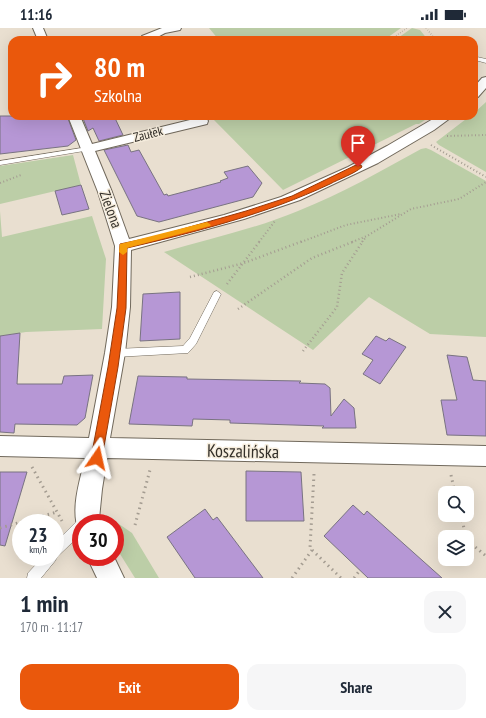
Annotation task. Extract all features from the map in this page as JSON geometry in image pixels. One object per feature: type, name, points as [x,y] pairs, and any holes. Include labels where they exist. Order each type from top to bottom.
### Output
[{"type":"street","points":[[150,36],[162,30],[176,28]]},
{"type":"street","points":[[478,90],[486,81]]},
{"type":"street","name":"Zielona","points":[[76,120],[119,231],[123,246],[121,308],[115,353],[86,514]]},
{"type":"street","name":"Zaułek","points":[[88,149],[201,120]]},
{"type":"street","points":[[123,246],[249,213],[294,198],[323,185],[414,137],[442,120]]},
{"type":"street","name":"Koszalińska","points":[[0,446],[486,456]]},
{"type":"street","points":[[105,566],[112,578]]},
{"type":"lane","points":[[0,163],[88,149]]},
{"type":"lane","points":[[115,353],[184,350],[193,341],[217,294]]},
{"type":"lane","points":[[64,543],[72,535]]},
{"type":"lane","points":[[33,578],[43,566]]},
{"type":"path","points":[[396,36],[407,28]]},
{"type":"path","points":[[426,28],[433,36]]},
{"type":"path","points":[[443,136],[486,135]]},
{"type":"path","points":[[425,142],[486,176]]},
{"type":"path","points":[[238,309],[312,258],[367,236],[411,209],[459,199],[486,182]]},
{"type":"path","points":[[190,276],[244,263],[346,225],[403,213]]},
{"type":"path","points":[[217,294],[244,263],[276,219]]},
{"type":"path","points":[[303,351],[336,307],[342,273],[355,251],[367,236]]},
{"type":"path","points":[[0,528],[57,512],[31,465]]},
{"type":"path","points":[[135,525],[151,465]]},
{"type":"path","points":[[314,469],[310,548],[341,578]]},
{"type":"path","points":[[450,471],[453,486]]},
{"type":"path","points":[[474,546],[486,556]]},
{"type":"path","points":[[292,578],[312,550]]},
{"type":"path","points":[[354,578],[360,570]]},
{"type":"green space","points":[[209,28],[401,28],[390,36],[216,36]]},
{"type":"green space","points":[[412,28],[420,30],[425,36],[401,36]]},
{"type":"green space","points":[[486,102],[486,172],[436,142],[465,120],[478,120],[478,109]]},
{"type":"green space","points":[[214,120],[425,120],[419,124],[416,124],[283,190]]},
{"type":"green space","points":[[426,148],[486,181],[486,337],[430,334],[369,297],[313,350],[164,252],[248,228],[298,211],[345,190],[421,149]]},
{"type":"green space","points":[[73,155],[81,185],[0,204],[0,166]]},
{"type":"green space","points":[[0,211],[2,237],[92,216],[106,259],[102,329],[26,332],[0,336]]},
{"type":"green space","points":[[124,527],[132,533],[159,578],[135,578],[124,560]]},
{"type":"building","points":[[0,116],[8,116],[8,120],[68,120],[76,140],[68,146],[0,154]]},
{"type":"building","points":[[84,120],[116,120],[123,135],[99,141],[93,128],[88,131]]},
{"type":"building","points":[[128,145],[131,152],[139,150],[164,195],[167,194],[168,196],[221,182],[220,181],[228,178],[224,172],[248,166],[262,183],[253,197],[159,222],[137,216],[104,150]]},
{"type":"building","points":[[81,185],[89,209],[62,215],[55,191]]},
{"type":"building","points":[[180,292],[180,339],[140,341],[143,294]]},
{"type":"building","points":[[20,333],[17,384],[62,384],[64,376],[93,375],[85,418],[77,425],[15,424],[14,433],[0,432],[0,336]]},
{"type":"building","points":[[376,336],[386,341],[389,338],[406,347],[380,384],[363,374],[373,360],[362,354]]},
{"type":"building","points":[[447,355],[467,357],[473,380],[486,381],[486,436],[447,435],[441,400],[457,400]]},
{"type":"building","points":[[138,376],[187,377],[187,379],[301,381],[299,383],[325,384],[330,388],[331,416],[344,399],[354,408],[356,428],[322,428],[324,426],[230,423],[230,420],[193,419],[192,426],[129,424]]},
{"type":"building","points":[[246,471],[301,472],[304,521],[246,521]]},
{"type":"building","points":[[0,472],[27,472],[15,514],[12,514],[12,522],[5,546],[0,545]]},
{"type":"building","points":[[353,505],[364,515],[367,511],[442,578],[368,578],[324,536]]},
{"type":"building","points":[[205,509],[213,520],[217,517],[263,578],[195,578],[167,537]]},
{"type":"slow traffic","points":[[123,252],[123,246],[207,225]]},
{"type":"route","points":[[97,458],[113,367],[121,308],[123,246],[249,213],[294,198],[358,167]]}]
